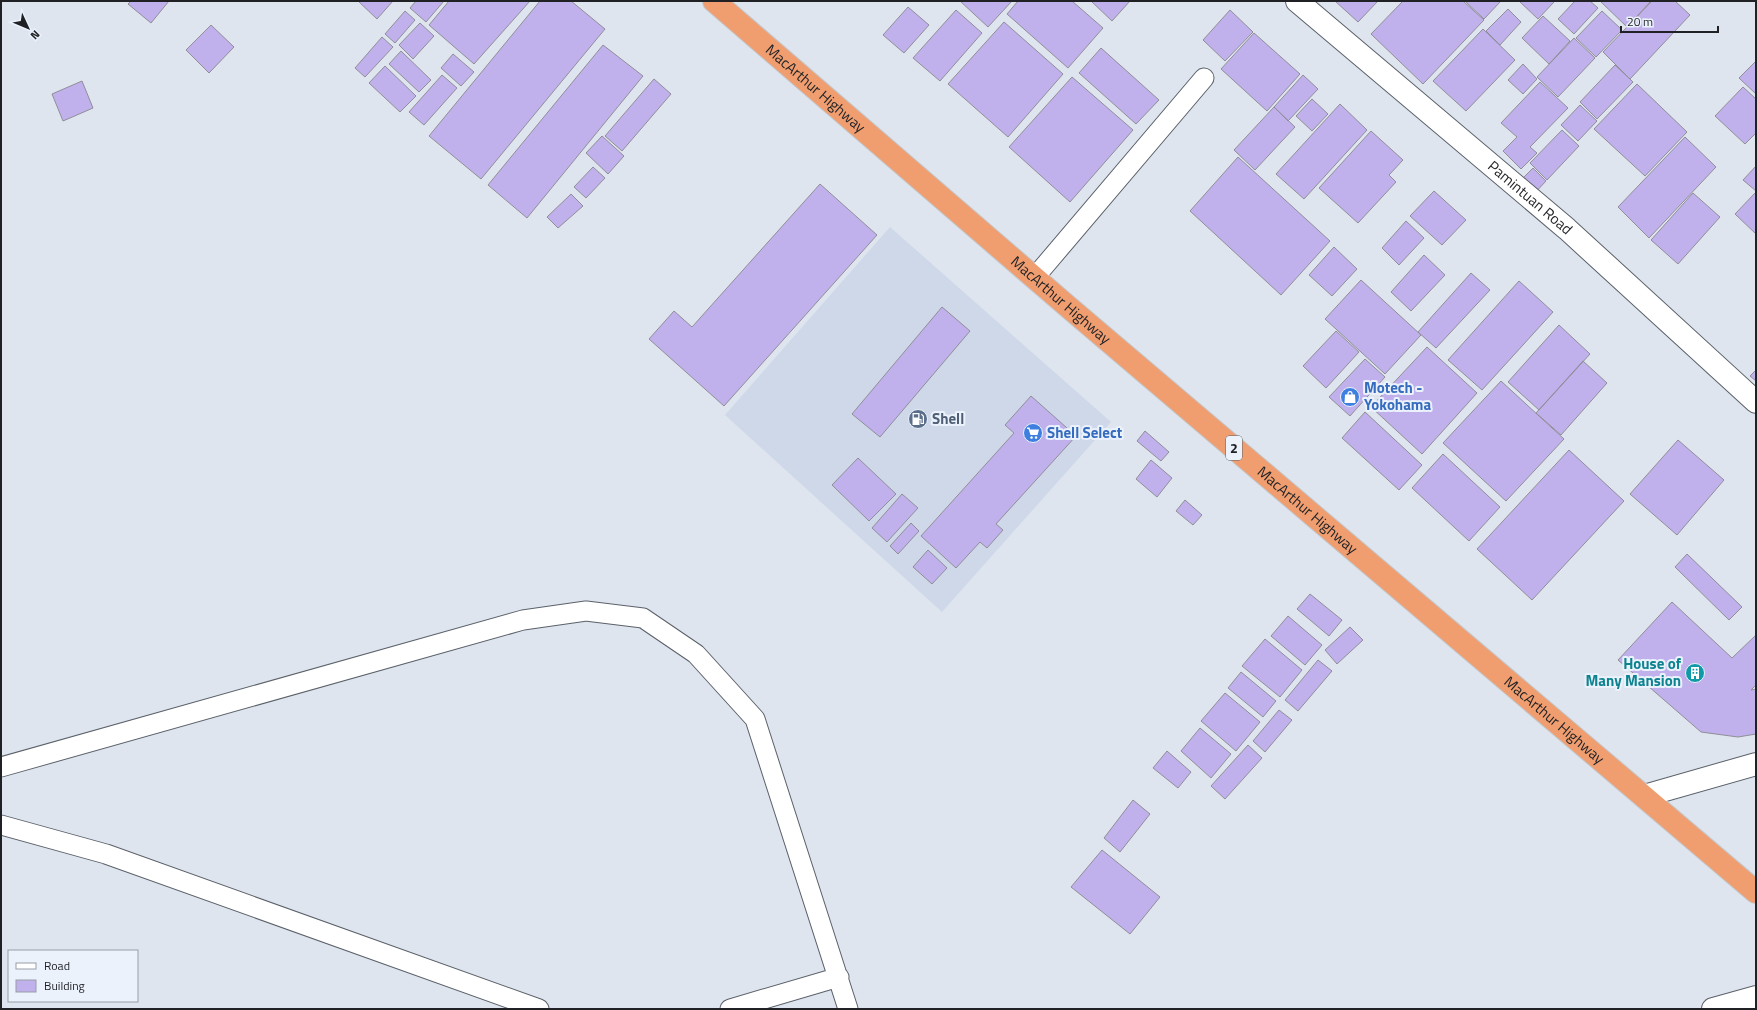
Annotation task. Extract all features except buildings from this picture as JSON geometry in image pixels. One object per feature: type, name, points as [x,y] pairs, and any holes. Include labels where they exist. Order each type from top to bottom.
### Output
[{"type":"highway","name":"MacArthur Highway","points":[[714,1],[1756,892]]},
{"type":"street","name":"Pamintuan Road","points":[[1297,1],[1567,229],[1756,402]]},
{"type":"street","points":[[1644,796],[1756,764]]},
{"type":"street","points":[[1713,1009],[1756,997]]},
{"type":"lane","points":[[1035,277],[1204,78]]},
{"type":"lane","points":[[1,768],[523,620],[586,612],[643,618],[696,654],[755,719],[839,977],[848,1009]]},
{"type":"lane","points":[[1,825],[106,854],[539,1009]]},
{"type":"lane","points":[[730,1009],[839,977]]},
{"type":"shaded area","name":"Shell","points":[[890,227],[1111,422],[942,612],[725,415]]},
{"type":"place","name":"Motech - Yokohama","points":[[1350,397]]},
{"type":"place","name":"Shell","points":[[918,419]]},
{"type":"place","name":"Shell Select","points":[[1033,433]]},
{"type":"place","name":"House of Many Mansion","points":[[1695,673]]}]
